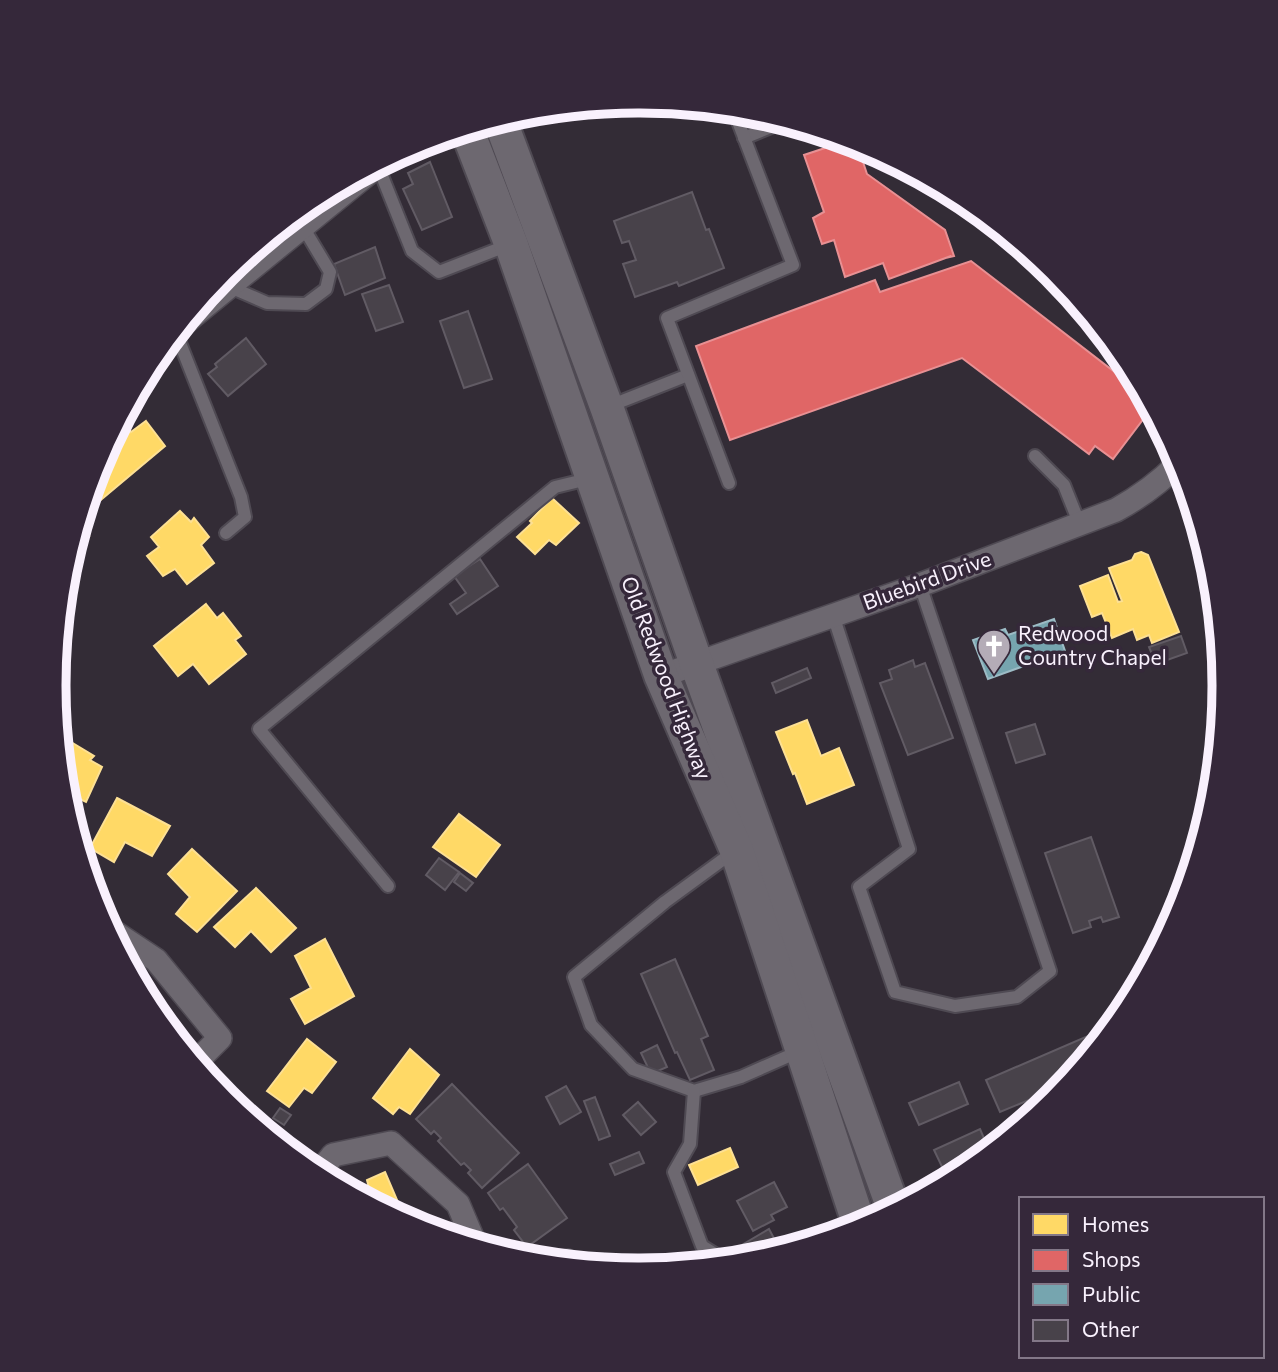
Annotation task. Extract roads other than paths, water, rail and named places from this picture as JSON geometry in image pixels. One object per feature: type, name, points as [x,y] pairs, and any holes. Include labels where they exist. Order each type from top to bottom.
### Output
[{"type":"main road","name":"Old Redwood Highway","points":[[504,130],[607,408],[890,1200]]},
{"type":"main road","name":"Old Redwood Highway","points":[[471,139],[511,244],[661,676],[736,849],[856,1216]]},
{"type":"street","points":[[230,286],[332,203]]},
{"type":"street","name":"Bluebird Drive","points":[[661,676],[920,585],[1080,525],[1141,496],[1170,472]]},
{"type":"street","points":[[127,941],[156,960],[220,1038],[203,1055]]},
{"type":"street","points":[[325,1164],[332,1155],[391,1143],[458,1204],[470,1233]]},
{"type":"lane","points":[[729,483],[667,318],[793,265],[738,122]]},
{"type":"lane","points":[[744,138],[767,129]]},
{"type":"lane","points":[[381,176],[412,251],[439,272],[511,244]]},
{"type":"lane","points":[[230,286],[267,303],[306,304],[326,289],[330,272],[303,227]]},
{"type":"lane","points":[[180,344],[241,497],[246,517],[226,533]]},
{"type":"lane","points":[[607,408],[688,375]]},
{"type":"lane","points":[[1035,456],[1064,485],[1080,525]]},
{"type":"lane","points":[[388,886],[259,729],[555,487],[592,478]]},
{"type":"lane","points":[[833,615],[909,849],[859,887],[895,992],[955,1006],[1017,997],[1050,971],[920,585]]},
{"type":"lane","points":[[736,849],[573,977],[591,1025],[633,1069],[694,1091],[741,1077],[802,1050]]},
{"type":"lane","points":[[694,1091],[690,1144],[674,1172],[702,1246],[715,1254]]},
{"type":"place","name":"Redwood Country Chapel","points":[[994,676]]}]
